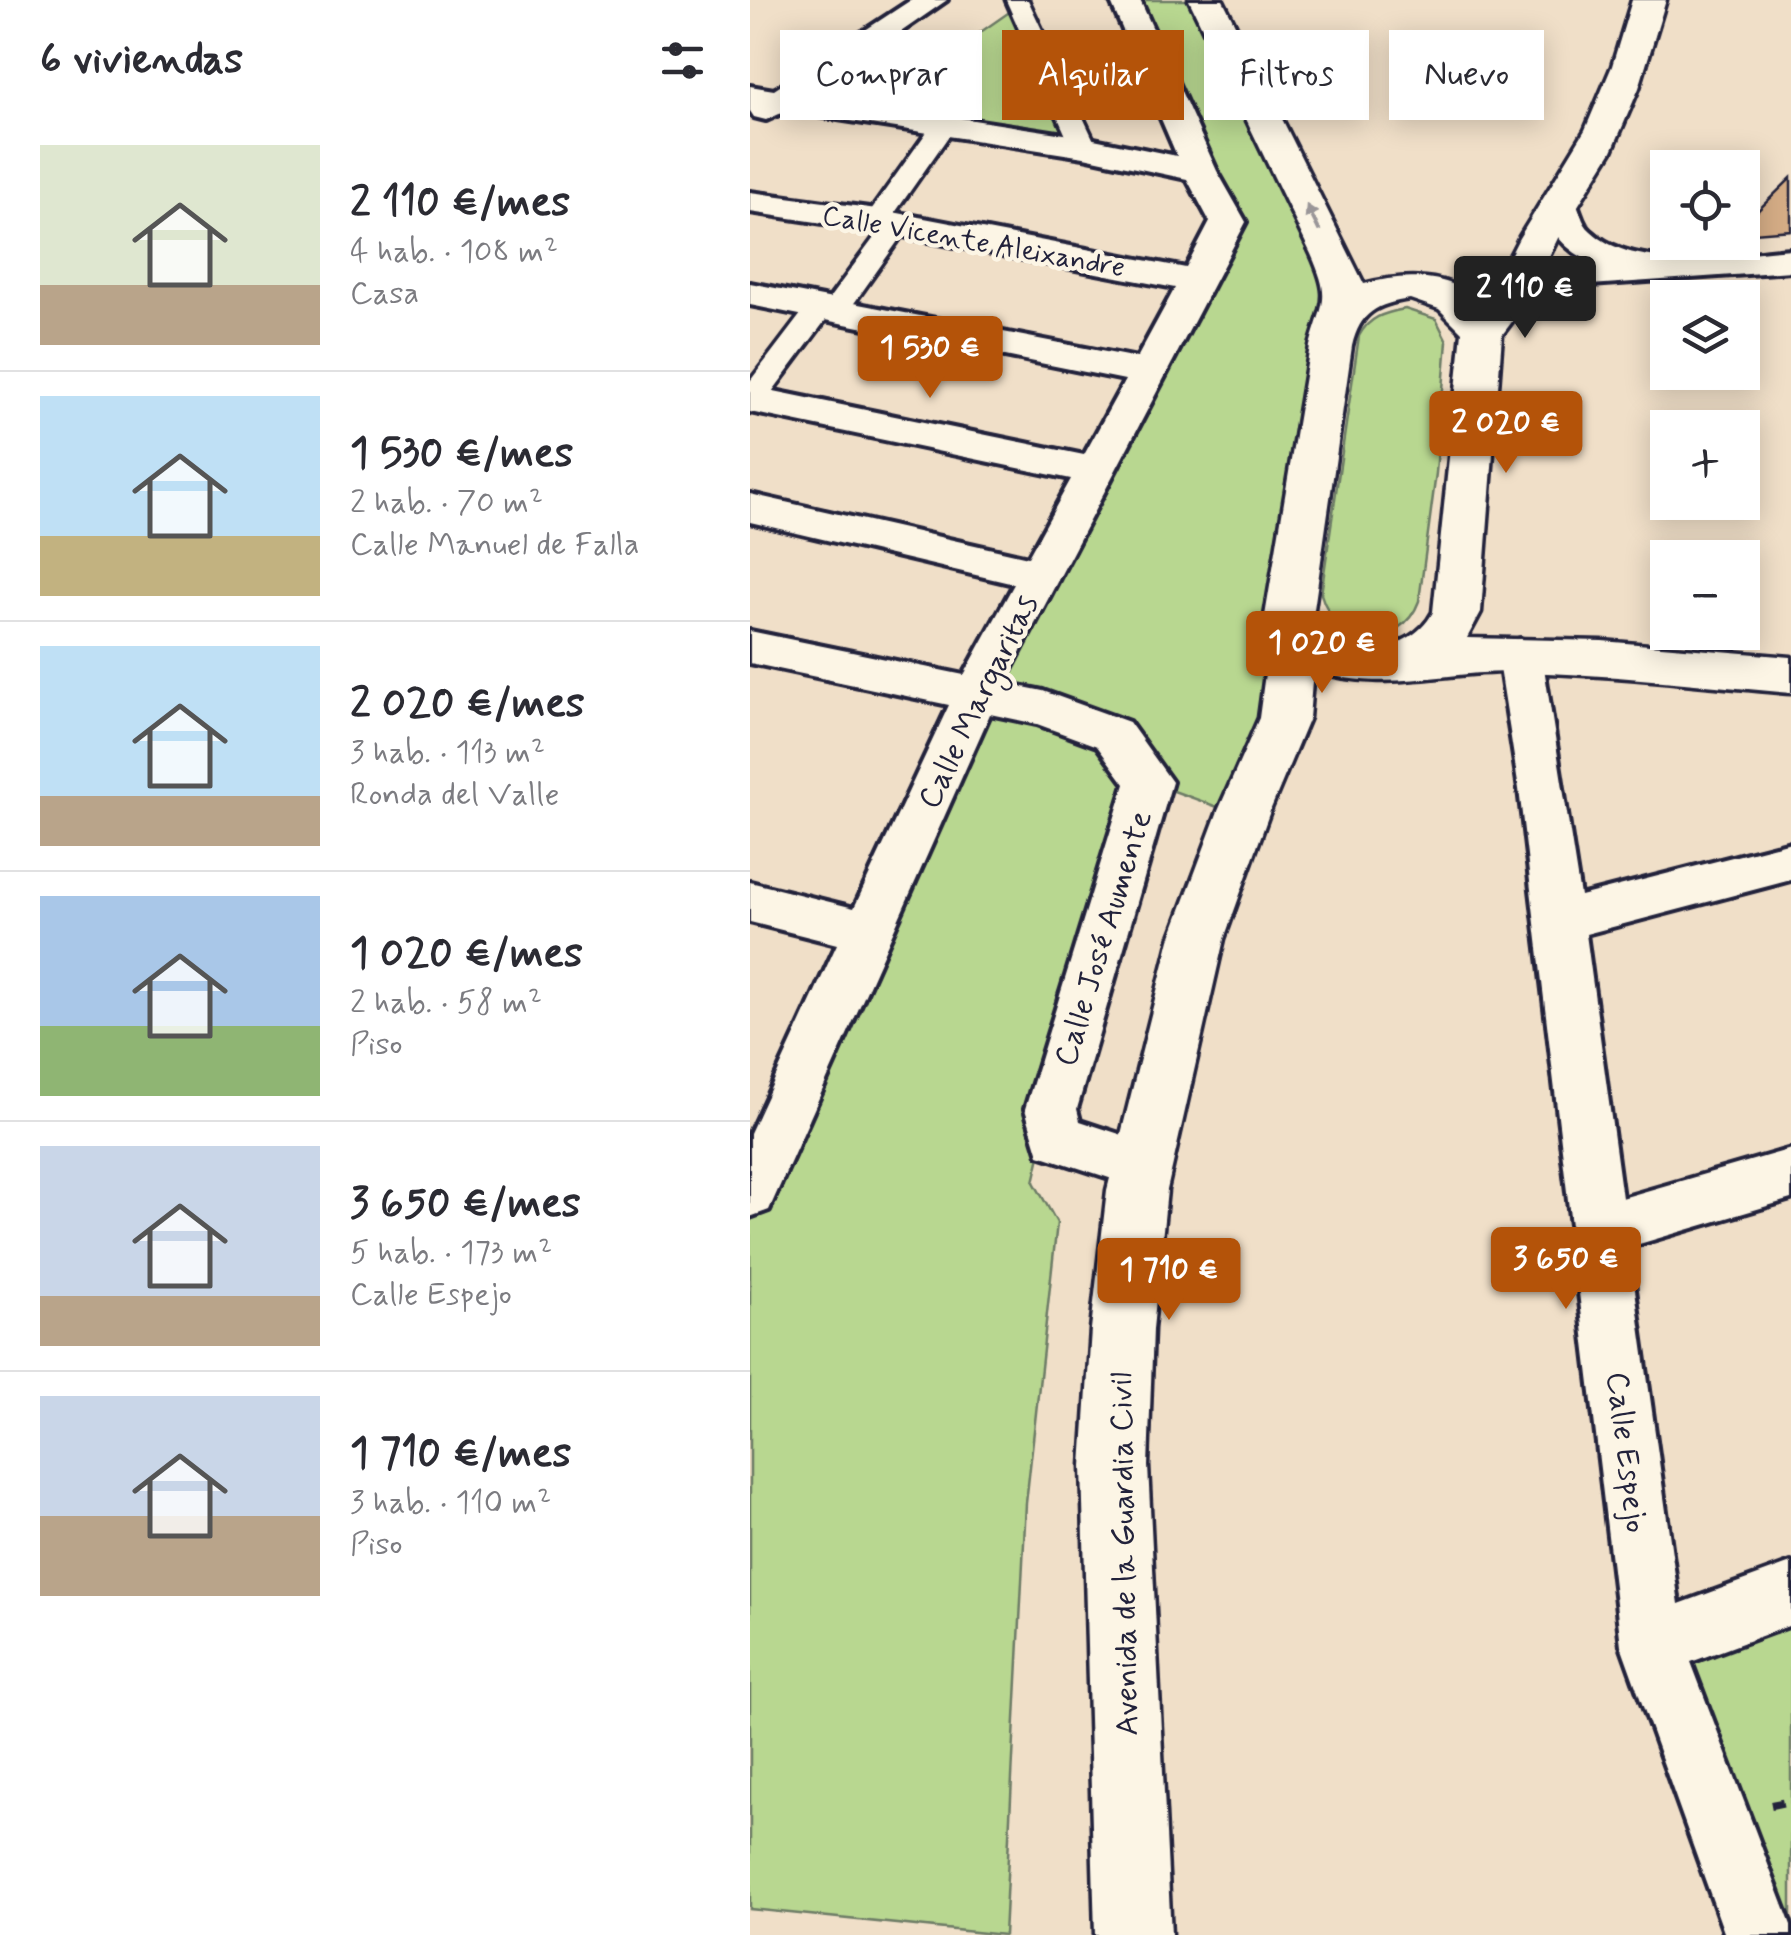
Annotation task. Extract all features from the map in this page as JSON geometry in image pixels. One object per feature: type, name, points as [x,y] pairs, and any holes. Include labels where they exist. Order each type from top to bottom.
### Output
[{"type":"street","points":[[750,122],[764,98],[932,0]]},
{"type":"street","points":[[1016,0],[1084,146]]},
{"type":"street","points":[[1125,0],[1200,171]]},
{"type":"street","points":[[1206,0],[1332,254],[1344,284],[1344,308],[1365,296],[1491,275],[1512,265],[1534,246]]},
{"type":"street","points":[[1241,0],[1353,234],[1390,273],[1461,303],[1476,317],[1482,332],[1456,612],[1437,646],[1343,682],[1284,718]]},
{"type":"street","points":[[1482,332],[1512,298],[1534,246],[1610,118],[1638,43],[1649,0]]},
{"type":"street","points":[[764,98],[1084,146],[1200,171]]},
{"type":"street","points":[[944,124],[887,222],[828,308],[750,400],[1095,471]]},
{"type":"street","name":"Calle Margaritas","points":[[750,1192],[976,694],[1228,222],[1200,171]]},
{"type":"street","name":"Calle Vicente Aleixandre","points":[[750,202],[887,222],[1197,281]]},
{"type":"street","points":[[1561,204],[1568,228],[1596,252],[1655,270]]},
{"type":"street","points":[[1512,298],[1576,275],[1791,260]]},
{"type":"street","points":[[750,294],[1148,372]]},
{"type":"street","name":"Avenida de la Guardia Civil","points":[[1133,1935],[1115,1466],[1122,1329],[1143,1165],[1196,939],[1284,718],[1293,633],[1289,616],[1334,324],[1344,308]]},
{"type":"street","points":[[750,508],[1040,574]]},
{"type":"street","points":[[1456,612],[1492,646],[1520,655]]},
{"type":"street","points":[[1293,633],[1315,651],[1348,664],[1457,654],[1520,655],[1791,675]]},
{"type":"street","name":"Calle José Aumente","points":[[750,647],[1043,708],[1113,734],[1149,782],[1051,1109],[1058,1138],[1143,1165]]},
{"type":"street","name":"Calle Espejo","points":[[1520,655],[1560,922],[1653,1646],[1760,1935]]},
{"type":"street","points":[[1560,922],[1791,861]]},
{"type":"street","points":[[750,902],[868,932]]},
{"type":"street","points":[[1600,1230],[1791,1174]]},
{"type":"street","points":[[1653,1646],[1791,1594]]},
{"type":"green space","points":[[1125,0],[1207,0],[1220,30],[1204,30],[1204,120],[1260,120],[1344,308],[1287,666],[1220,808],[1149,782],[1051,1109],[1034,1182],[1057,1223],[1026,1503],[1004,1935],[750,1909],[750,1192],[1227,222],[1180,120],[1184,120],[1184,30],[1139,30]]},
{"type":"green space","points":[[1018,6],[1029,30],[1002,30],[1002,120],[1071,120],[1084,147],[921,120],[982,120],[982,31]]},
{"type":"green space","points":[[1405,309],[1436,319],[1447,341],[1436,473],[1419,601],[1398,628],[1368,635],[1340,623],[1328,611],[1321,594],[1359,336],[1378,317]]},
{"type":"green space","points":[[1791,1594],[1791,1935],[1653,1645]]},
{"type":"building","points":[[1791,178],[1791,230],[1760,233],[1760,208]]}]
